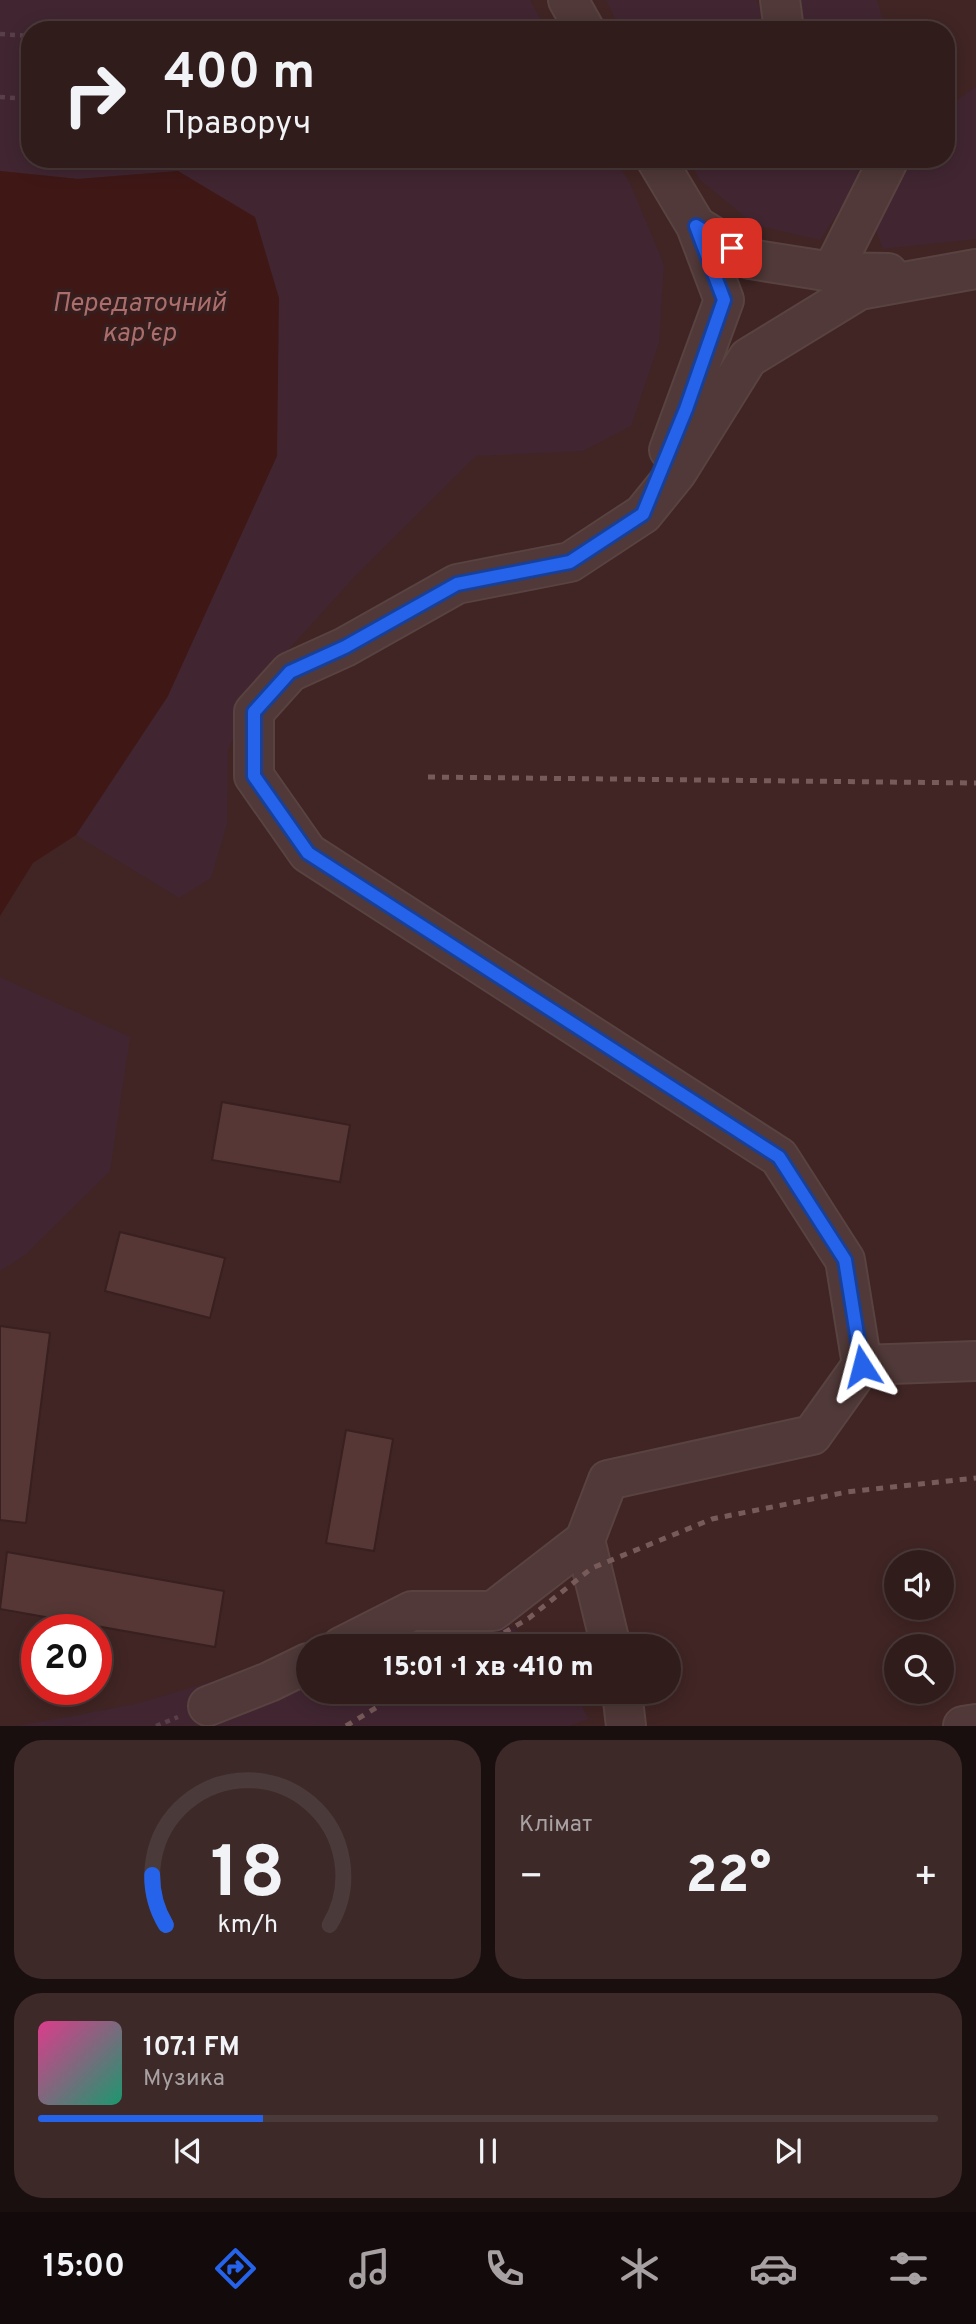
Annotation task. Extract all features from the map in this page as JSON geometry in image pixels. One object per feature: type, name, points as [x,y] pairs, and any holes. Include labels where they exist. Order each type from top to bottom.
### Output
[{"type":"lane","points":[[568,0],[579,21]]},
{"type":"lane","points":[[780,0],[783,21]]},
{"type":"lane","points":[[643,514],[686,409],[724,300],[696,226],[661,168]]},
{"type":"lane","points":[[832,272],[877,168]]},
{"type":"lane","points":[[696,226],[750,259],[832,272],[959,271]]},
{"type":"lane","points":[[367,1634],[412,1611],[493,1611],[585,1540],[608,1480],[813,1435],[862,1366],[845,1260],[779,1157],[308,853],[254,776],[254,712],[290,672],[345,647],[457,584],[570,562],[643,514],[677,472],[747,358],[859,290],[959,271]]},
{"type":"lane","points":[[862,1366],[976,1361]]},
{"type":"lane","points":[[585,1540],[608,1634]]},
{"type":"lane","points":[[208,1706],[296,1669]]},
{"type":"lane","points":[[963,1726],[976,1724]]},
{"type":"path","points":[[0,34],[21,35]]},
{"type":"path","points":[[0,97],[21,98]]},
{"type":"shaded area","points":[[0,0],[530,0],[542,21],[21,21],[21,168],[620,168],[629,181],[664,264],[659,343],[631,426],[583,451],[476,456],[358,573],[257,684],[228,750],[227,824],[211,878],[179,898],[76,835],[168,696],[179,171],[78,179],[0,171]]},
{"type":"shaded area","points":[[606,0],[756,0],[766,21],[616,21]]},
{"type":"shaded area","points":[[791,0],[877,0],[886,21],[796,21]]},
{"type":"shaded area","points":[[976,87],[976,239],[883,249],[873,222],[904,168],[955,168],[955,101]]},
{"type":"shaded area","points":[[694,168],[856,168],[861,177],[820,240],[755,225],[700,180]]},
{"type":"shaded area","points":[[0,977],[130,1037],[110,1171],[25,1255],[0,1271]]},
{"type":"shaded area","points":[[493,1618],[523,1634],[388,1634],[412,1622]]},
{"type":"shaded area","points":[[230,1676],[239,1704],[296,1678],[296,1704],[581,1704],[589,1719],[569,1726],[17,1726],[136,1704]]},
{"type":"water","name":"Передаточний кар'єр","points":[[0,171],[78,179],[178,171],[255,217],[279,298],[277,456],[168,696],[76,835],[33,863],[0,916]]},
{"type":"building","points":[[222,1102],[350,1125],[340,1182],[212,1160]]},
{"type":"building","points":[[120,1232],[225,1258],[210,1318],[105,1291]]},
{"type":"building","points":[[0,1326],[50,1333],[26,1523],[0,1520]]},
{"type":"building","points":[[346,1430],[393,1439],[374,1551],[326,1543]]},
{"type":"building","points":[[7,1552],[224,1591],[215,1647],[112,1629],[112,1614],[28,1614],[0,1609]]},
{"type":"railway","points":[[428,777],[976,783]]},
{"type":"railway","points":[[502,1634],[529,1618],[592,1568],[712,1519],[847,1492],[976,1478]]},
{"type":"railway","points":[[346,1726],[382,1704]]},
{"type":"route","points":[[732,248],[696,226],[724,300],[686,409],[643,514],[570,562],[457,584],[345,647],[290,672],[254,712],[254,776],[308,853],[779,1157],[845,1260],[862,1366]]}]
